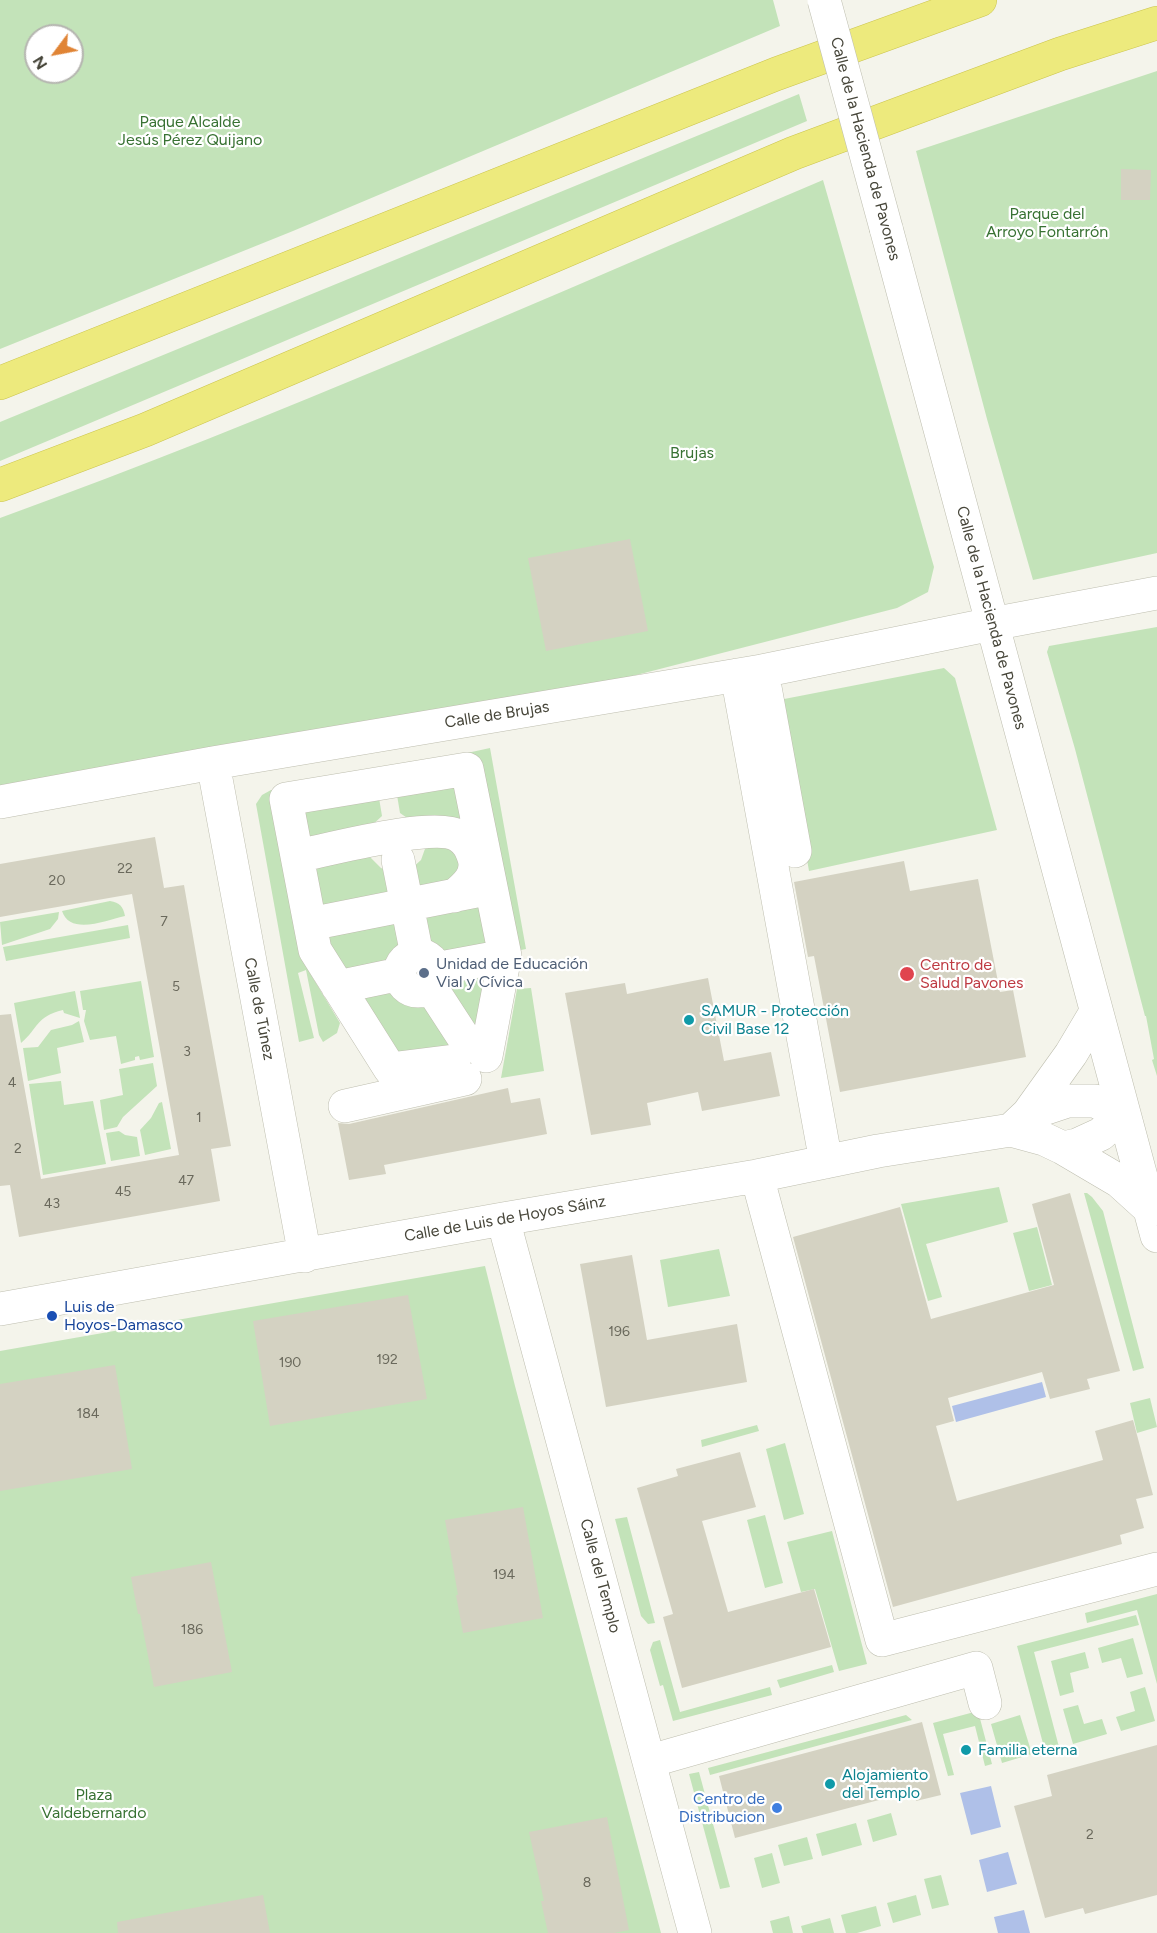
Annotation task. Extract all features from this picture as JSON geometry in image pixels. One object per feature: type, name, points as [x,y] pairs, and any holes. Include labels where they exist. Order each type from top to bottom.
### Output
[{"type":"highway","points":[[0,383],[776,74],[980,0]]},
{"type":"highway","points":[[0,485],[145,430],[794,153],[1060,54],[1157,23]]},
{"type":"street","name":"Calle de la Hacienda de Pavones","points":[[824,0],[1154,1223]]},
{"type":"street","name":"Calle de Brujas","points":[[0,802],[213,763],[750,673],[1157,593]]},
{"type":"street","points":[[750,673],[795,851]]},
{"type":"street","points":[[750,673],[826,1162]]},
{"type":"street","name":"Calle de Túnez","points":[[213,763],[305,1256]]},
{"type":"street","points":[[467,769],[505,956],[469,1060],[390,1069],[315,950],[286,799],[467,769]]},
{"type":"street","points":[[373,841],[378,853],[384,858],[398,860],[411,853],[417,840],[405,824],[388,782]]},
{"type":"street","points":[[297,856],[373,841],[405,824],[458,835],[471,847],[476,865],[469,884],[454,896]]},
{"type":"street","points":[[398,860],[421,971],[469,1060]]},
{"type":"street","points":[[310,924],[491,888]]},
{"type":"street","points":[[338,987],[505,956]]},
{"type":"street","points":[[1019,1122],[1071,1054],[1096,1012]]},
{"type":"street","points":[[345,1106],[469,1060]]},
{"type":"street","name":"Calle de Luis de Hoyos Sáinz","points":[[0,1310],[503,1219],[757,1176],[1019,1122],[1067,1101],[1095,1101],[1124,1114]]},
{"type":"street","points":[[1063,1148],[1077,1145],[1101,1134],[1124,1114]]},
{"type":"street","name":"Calle de Luis de Hoyos Sáinz","points":[[1019,1122],[1044,1139],[1119,1181],[1154,1223]]},
{"type":"street","points":[[757,1176],[882,1640],[1157,1569]]},
{"type":"street","name":"Calle del Templo","points":[[503,1219],[695,1933]]},
{"type":"street","points":[[650,1761],[976,1668],[985,1703]]},
{"type":"green space","name":"Paque Alcalde Jesús Pérez Quijano","points":[[0,0],[773,0],[780,26],[293,231],[0,349]]},
{"type":"green space","name":"Parque del Arroyo Fontarrón","points":[[1157,71],[1157,553],[1033,580],[987,419],[916,151]]},
{"type":"green space","points":[[799,94],[807,121],[0,461],[0,422]]},
{"type":"green space","name":"Brujas","points":[[823,180],[934,567],[928,592],[897,608],[578,690],[0,794],[0,518],[311,397]]},
{"type":"green space","points":[[1157,627],[1157,1076],[1152,1060],[1154,1059],[1146,1016],[1047,652],[1049,646]]},
{"type":"green space","points":[[944,668],[955,678],[997,830],[809,871],[779,700]]},
{"type":"green space","points":[[490,748],[526,949],[516,951],[486,782],[421,763]]},
{"type":"green space","points":[[453,783],[471,835],[423,829],[400,813],[397,795]]},
{"type":"green space","points":[[271,790],[277,790],[301,958],[340,1023],[337,1033],[323,1042],[319,1035],[306,970],[298,973],[314,1038],[299,1042],[256,804],[262,795]]},
{"type":"green space","points":[[379,798],[382,816],[369,828],[306,849],[300,810]]},
{"type":"green space","points":[[450,844],[468,872],[416,898],[411,869],[421,860],[426,846]]},
{"type":"green space","points":[[370,857],[381,868],[393,873],[397,900],[321,916],[311,866]]},
{"type":"green space","points":[[110,901],[120,906],[125,916],[81,925],[66,919],[62,911]]},
{"type":"green space","points":[[482,906],[492,952],[432,953],[420,916]]},
{"type":"green space","points":[[59,912],[58,919],[50,929],[2,945],[0,922]]},
{"type":"green space","points":[[400,920],[407,954],[400,960],[332,985],[323,934]]},
{"type":"green space","points":[[128,925],[130,938],[6,961],[3,947]]},
{"type":"green space","points":[[492,972],[484,1041],[445,981]]},
{"type":"green space","points":[[141,981],[154,1057],[140,1060],[139,1056],[135,1057],[135,1060],[121,1064],[116,1036],[90,1040],[84,1021],[86,1010],[83,1010],[80,991]]},
{"type":"green space","points":[[399,988],[411,999],[421,1001],[459,1044],[393,1064],[354,996]]},
{"type":"green space","points":[[531,988],[544,1071],[501,1078],[517,989]]},
{"type":"green space","points":[[75,991],[80,1018],[64,1013],[63,1010],[54,1013],[42,1020],[21,1043],[14,1003]]},
{"type":"green space","points":[[79,1021],[84,1042],[57,1048],[61,1073],[28,1081],[23,1048],[38,1047],[51,1030]]},
{"type":"green space","points":[[153,1063],[157,1086],[123,1117],[117,1127],[104,1130],[100,1100],[123,1095],[119,1069]]},
{"type":"green space","points":[[61,1081],[64,1105],[93,1101],[106,1164],[43,1175],[29,1084]]},
{"type":"green space","points":[[162,1102],[171,1149],[145,1155],[140,1130]]},
{"type":"green space","points":[[119,1131],[125,1135],[137,1137],[140,1156],[111,1161],[106,1133]]},
{"type":"green space","points":[[999,1187],[1008,1222],[926,1244],[942,1297],[928,1301],[901,1204]]},
{"type":"green space","points":[[1084,1193],[1092,1197],[1103,1211],[1144,1368],[1133,1371]]},
{"type":"green space","points":[[1037,1227],[1052,1285],[1029,1291],[1013,1233]]},
{"type":"green space","points":[[719,1249],[730,1296],[668,1307],[660,1260]]},
{"type":"green space","name":"Plaza Valdebernardo","points":[[485,1266],[661,1933],[0,1933],[0,1351]]},
{"type":"green space","points":[[1150,1398],[1157,1427],[1137,1433],[1130,1403]]},
{"type":"green space","points":[[757,1425],[759,1431],[702,1447],[701,1440]]},
{"type":"green space","points":[[785,1443],[804,1514],[784,1520],[766,1449]]},
{"type":"green space","points":[[765,1515],[783,1583],[765,1588],[747,1520]]},
{"type":"green space","points":[[627,1517],[655,1623],[648,1624],[641,1616],[615,1519]]},
{"type":"green space","points":[[832,1531],[867,1664],[839,1671],[815,1589],[801,1592],[787,1542]]},
{"type":"green space","points":[[1157,1594],[1157,1684],[1137,1610],[1087,1623],[1085,1613]]},
{"type":"green space","points":[[1136,1615],[1139,1625],[1034,1652],[1059,1747],[1045,1751],[1017,1646]]},
{"type":"green space","points":[[1133,1638],[1143,1674],[1127,1678],[1121,1658],[1102,1663],[1098,1648]]},
{"type":"green space","points":[[660,1640],[680,1712],[770,1687],[772,1695],[673,1721],[650,1650],[653,1642]]},
{"type":"green space","points":[[1085,1652],[1089,1668],[1070,1673],[1074,1692],[1060,1696],[1051,1661]]},
{"type":"green space","points":[[832,1665],[834,1672],[780,1688],[777,1680]]},
{"type":"green space","points":[[1145,1687],[1155,1721],[1121,1731],[1116,1717],[1135,1711],[1130,1692]]},
{"type":"green space","points":[[1078,1705],[1084,1724],[1102,1719],[1107,1734],[1073,1744],[1063,1709]]},
{"type":"green space","points":[[978,1711],[992,1764],[985,1766],[975,1726],[943,1734],[954,1775],[948,1776],[933,1723]]},
{"type":"green space","points":[[906,1715],[912,1720],[710,1775],[708,1768]]},
{"type":"green space","points":[[1020,1715],[1032,1754],[1002,1763],[991,1724]]},
{"type":"green space","points":[[699,1772],[730,1887],[720,1889],[689,1774]]},
{"type":"green space","points":[[891,1813],[897,1835],[873,1842],[867,1820]]},
{"type":"green space","points":[[856,1823],[862,1845],[822,1856],[816,1834]]},
{"type":"green space","points":[[807,1837],[813,1859],[784,1866],[778,1845]]},
{"type":"green space","points":[[772,1853],[780,1883],[762,1888],[754,1858]]},
{"type":"green space","points":[[941,1875],[949,1905],[932,1909],[924,1879]]},
{"type":"green space","points":[[916,1895],[921,1915],[893,1923],[887,1903]]},
{"type":"green space","points":[[876,1906],[881,1926],[857,1933],[846,1933],[841,1915]]},
{"type":"green space","points":[[789,1916],[793,1933],[773,1933],[770,1921]]},
{"type":"green space","points":[[830,1918],[834,1933],[803,1933],[801,1926]]},
{"type":"water","points":[[1042,1382],[1046,1397],[956,1422],[952,1406]]},
{"type":"water","points":[[991,1786],[1001,1827],[971,1835],[960,1793]]},
{"type":"water","points":[[1008,1852],[1017,1884],[987,1892],[979,1860]]},
{"type":"water","points":[[1024,1910],[1030,1933],[998,1933],[994,1917]]},
{"type":"building","points":[[1121,169],[1151,170],[1150,200],[1121,200]]},
{"type":"building","points":[[630,539],[648,631],[546,651],[528,558]]},
{"type":"building","points":[[155,837],[164,888],[184,885],[231,1146],[211,1149],[220,1201],[19,1237],[10,1185],[0,1186],[0,1015],[11,1014],[41,1179],[179,1155],[132,894],[0,917],[0,864]]},
{"type":"building","name":"Centro de Salud Pavones","points":[[904,861],[910,891],[978,879],[1000,992],[1013,990],[1026,1057],[840,1092],[814,956],[808,957],[794,882]]},
{"type":"building","points":[[708,978],[724,1061],[771,1052],[780,1096],[702,1111],[698,1092],[647,1103],[651,1125],[591,1135],[565,993],[625,983],[627,994]]},
{"type":"building","points":[[508,1088],[511,1103],[540,1098],[547,1134],[384,1165],[386,1174],[349,1180],[338,1123],[349,1124]]},
{"type":"building","points":[[1070,1193],[1120,1371],[1087,1379],[1090,1389],[1050,1399],[1042,1372],[948,1398],[954,1421],[936,1426],[957,1501],[1103,1460],[1095,1431],[1133,1420],[1153,1495],[1136,1499],[1144,1528],[1120,1535],[1122,1544],[893,1607],[793,1237],[900,1207],[931,1319],[1054,1285],[1032,1204]]},
{"type":"building","points":[[632,1255],[647,1340],[737,1324],[747,1382],[606,1407],[580,1264]]},
{"type":"building","points":[[408,1295],[427,1399],[270,1426],[253,1321]]},
{"type":"building","points":[[115,1365],[132,1469],[0,1491],[0,1384]]},
{"type":"building","points":[[740,1452],[756,1507],[702,1521],[728,1612],[814,1589],[831,1647],[682,1688],[663,1617],[673,1614],[637,1488],[678,1476],[676,1469]]},
{"type":"building","points":[[523,1507],[543,1618],[463,1633],[445,1520]]},
{"type":"building","points":[[211,1562],[232,1672],[154,1687],[131,1577]]},
{"type":"building","name":"Alojamiento del Templo","points":[[922,1722],[941,1795],[916,1801],[913,1791],[735,1838],[719,1776]]},
{"type":"building","points":[[1157,1745],[1157,1895],[1085,1914],[1083,1908],[1045,1918],[1014,1806],[1052,1796],[1047,1775]]},
{"type":"building","points":[[607,1817],[629,1930],[614,1933],[548,1933],[541,1901],[544,1901],[529,1832]]},
{"type":"building","points":[[263,1895],[270,1933],[118,1933],[117,1922]]},
{"type":"place","name":"Unidad de Educación Vial y Cívica","points":[[424,973]]},
{"type":"place","name":"Centro de Salud Pavones","points":[[907,974]]},
{"type":"place","name":"SAMUR - Protección Civil Base 12","points":[[689,1020]]},
{"type":"place","name":"Luis de Hoyos-Damasco","points":[[52,1316]]},
{"type":"place","name":"Familia eterna","points":[[966,1750]]},
{"type":"place","name":"Alojamiento del Templo","points":[[830,1784]]},
{"type":"place","name":"Centro de Distribucion","points":[[777,1808]]}]
